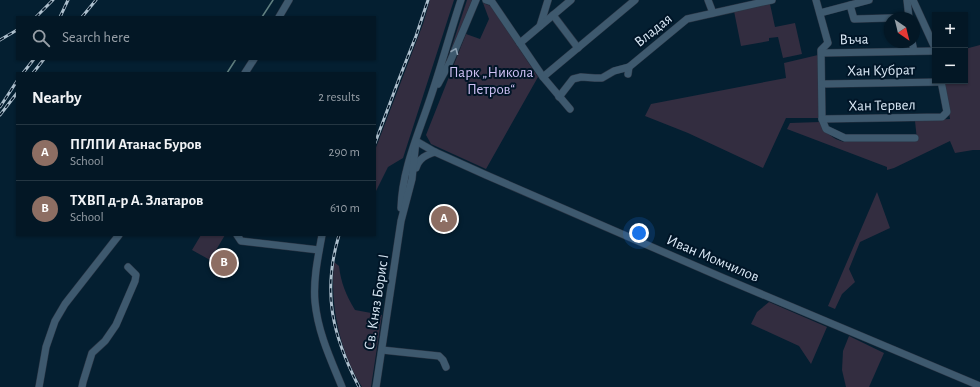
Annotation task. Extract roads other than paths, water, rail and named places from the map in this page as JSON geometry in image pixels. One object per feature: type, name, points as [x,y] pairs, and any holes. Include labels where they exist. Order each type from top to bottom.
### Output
[{"type":"street","points":[[280,16],[289,0]]},
{"type":"street","name":"Св. Княз Борис I","points":[[376,387],[401,221],[402,196],[410,154],[416,141],[461,0]]},
{"type":"street","points":[[430,98],[450,62],[476,0]]},
{"type":"street","points":[[489,0],[543,77],[570,109]]},
{"type":"street","points":[[540,26],[548,0]]},
{"type":"street","points":[[520,43],[571,0]]},
{"type":"street","points":[[543,77],[635,0]]},
{"type":"street","points":[[708,0],[713,13]]},
{"type":"street","name":"Владая","points":[[559,97],[573,79],[581,77],[602,78],[614,71],[628,71],[687,19],[772,0]]},
{"type":"street","points":[[816,0],[828,43],[821,50],[822,119],[826,129],[845,138],[915,138]]},
{"type":"street","points":[[820,13],[869,0]]},
{"type":"street","points":[[907,0],[908,12]]},
{"type":"street","points":[[914,0],[934,48]]},
{"type":"street","points":[[850,5],[854,19],[884,18]]},
{"type":"street","points":[[553,15],[578,48]]},
{"type":"street","name":"Въча","points":[[822,53],[932,50]]},
{"type":"street","points":[[246,72],[253,60]]},
{"type":"street","name":"Хан Кубрат","points":[[822,84],[932,81]]},
{"type":"street","name":"Хан Тервел","points":[[822,119],[942,117],[947,112],[942,84]]},
{"type":"street","name":"Св. Княз Борис I","points":[[401,221],[412,179],[416,141]]},
{"type":"street","name":"Иван Момчилов","points":[[416,141],[435,152],[721,277],[980,386]]},
{"type":"street","points":[[412,179],[419,160],[435,152]]},
{"type":"street","points":[[39,387],[46,347],[55,321],[65,304],[117,236]]},
{"type":"street","points":[[238,236],[241,241],[319,250]]},
{"type":"street","points":[[322,236],[314,289],[315,302],[324,344],[342,387]]},
{"type":"street","points":[[82,387],[92,353],[105,341],[116,325],[135,282],[136,276],[128,267]]},
{"type":"street","points":[[382,350],[439,356],[443,360],[446,367]]},
{"type":"waterway","points":[[263,16],[273,0]]},
{"type":"waterway","points":[[228,72],[235,60]]},
{"type":"railway","points":[[37,16],[53,0]]},
{"type":"railway","points":[[60,16],[68,0]]},
{"type":"railway","points":[[83,16],[96,0]]},
{"type":"railway","points":[[376,140],[416,36],[428,0]]},
{"type":"railway","points":[[0,40],[16,31]]},
{"type":"railway","points":[[24,72],[33,60]]},
{"type":"railway","points":[[34,72],[43,60]]},
{"type":"railway","points":[[0,107],[16,83]]},
{"type":"railway","points":[[0,115],[16,94]]},
{"type":"railway","points":[[339,236],[331,275],[332,313],[342,349],[359,387]]},
{"type":"place","name":"ПГЛПИ Атанас Буров","points":[[444,219]]},
{"type":"place","name":"ТХВП д-р А. Златаров","points":[[224,263]]},
{"type":"park label","name":"Парк „Никола Петров“","points":[[491,80]]}]
